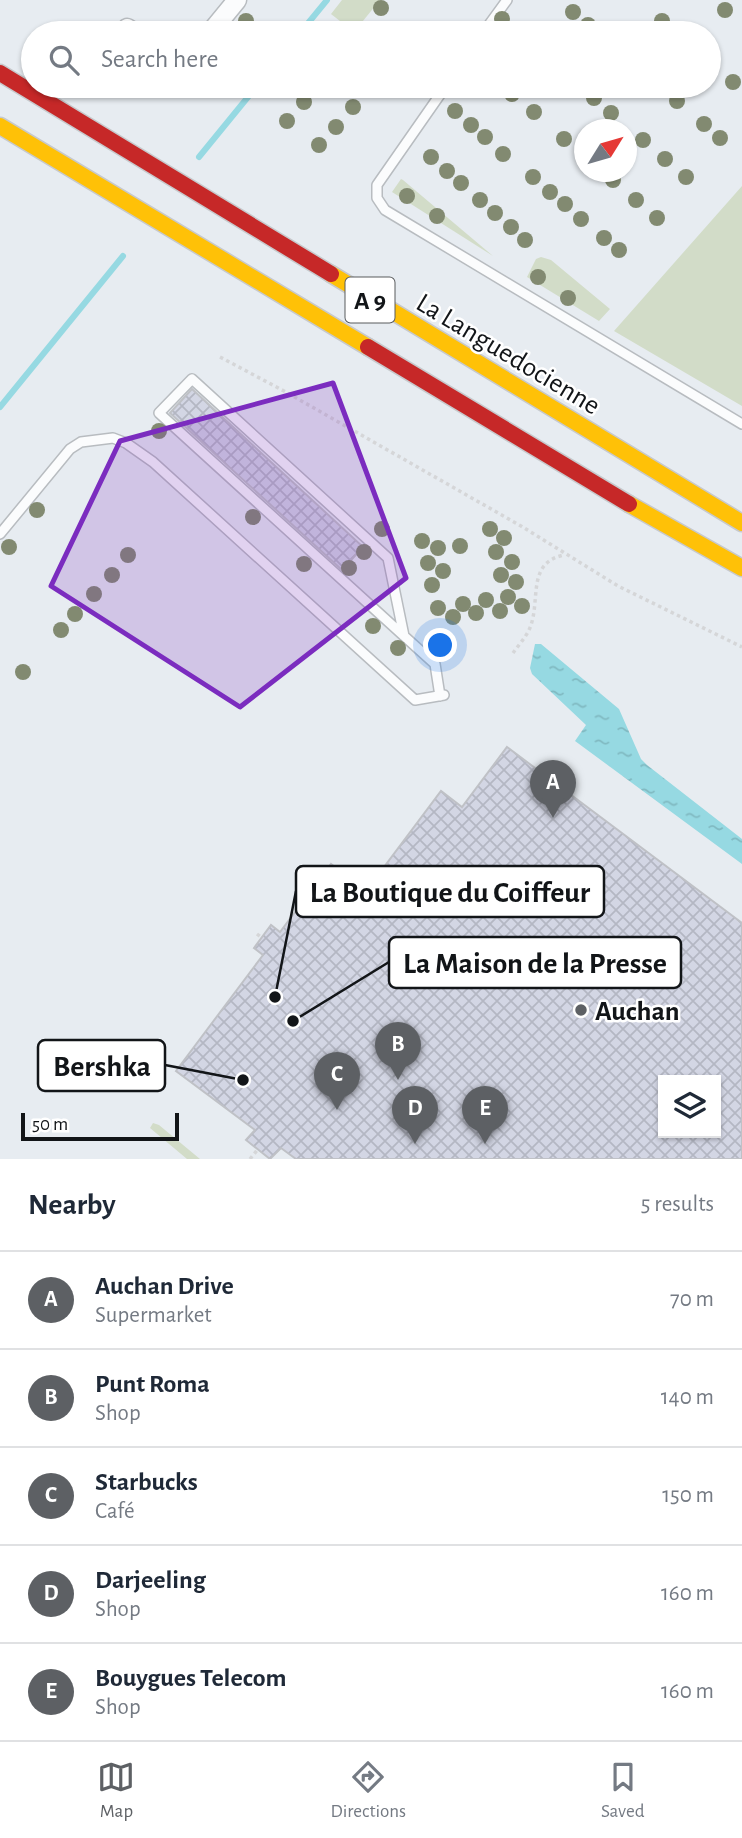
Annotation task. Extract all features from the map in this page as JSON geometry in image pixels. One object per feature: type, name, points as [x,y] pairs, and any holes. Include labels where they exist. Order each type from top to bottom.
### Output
[{"type":"highway","name":"La Languedocienne","points":[[0,73],[21,86]]},
{"type":"highway","name":"La Languedocienne","points":[[41,98],[742,523]]},
{"type":"highway","name":"A 9","points":[[0,125],[550,457],[742,568]]},
{"type":"street","points":[[219,21],[237,0]]},
{"type":"lane","points":[[491,21],[506,0]]},
{"type":"lane","points":[[438,98],[377,185],[377,198],[385,210],[742,424]]},
{"type":"lane","points":[[0,534],[70,449],[81,442],[97,438],[126,443],[179,485],[415,700],[443,695],[435,664],[404,636],[159,413],[192,379],[388,558],[404,636]]},
{"type":"path","points":[[220,357],[308,404],[618,586],[742,647]]},
{"type":"path","points":[[513,653],[529,631],[534,612],[537,576],[544,564],[566,555]]},
{"type":"path","points":[[250,1159],[258,1149]]},
{"type":"highlighted area","points":[[333,383],[406,578],[240,707],[51,586],[120,441]]},
{"type":"green space","points":[[342,0],[380,0],[363,21],[340,21],[331,14]]},
{"type":"green space","points":[[401,179],[403,180],[493,256],[392,192]]},
{"type":"green space","points":[[742,186],[742,406],[614,331]]},
{"type":"green space","points":[[541,257],[551,260],[610,309],[599,321],[527,277],[536,259]]},
{"type":"green space","points":[[153,1123],[200,1159],[187,1159],[150,1128]]},
{"type":"water","points":[[535,644],[541,644],[619,709],[641,759],[647,765],[742,839],[742,864],[575,741],[586,725],[532,674],[530,668]]},
{"type":"building","points":[[192,389],[363,547],[342,570],[170,413]]},
{"type":"building","points":[[507,747],[742,923],[742,1159],[296,1159],[281,1148],[270,1159],[246,1140],[255,1130],[176,1071],[263,955],[254,948],[271,925],[280,932],[331,864],[366,891],[441,791],[462,807]]},
{"type":"waterway","points":[[310,21],[327,0]]},
{"type":"waterway","points":[[199,157],[247,98]]},
{"type":"waterway","points":[[0,407],[123,256]]},
{"type":"traffic: slow","points":[[0,126],[368,347]]},
{"type":"traffic: slow","points":[[331,274],[742,523]]},
{"type":"traffic: slow","points":[[629,504],[742,568]]},
{"type":"traffic: jam","points":[[0,73],[21,86]]},
{"type":"traffic: jam","points":[[41,98],[331,274]]},
{"type":"traffic: jam","points":[[368,347],[629,504]]},
{"type":"place","name":"Auchan Drive","points":[[553,818]]},
{"type":"place","name":"La Boutique du Coiffeur","points":[[275,997]]},
{"type":"place","name":"Auchan","points":[[581,1010]]},
{"type":"place","name":"La Maison de la Presse","points":[[293,1021]]},
{"type":"place","name":"Bershka","points":[[243,1080]]},
{"type":"place","name":"Punt Roma","points":[[398,1080]]},
{"type":"place","name":"Starbucks","points":[[337,1110]]},
{"type":"place","name":"Darjeeling","points":[[415,1144]]},
{"type":"place","name":"Bouygues Telecom","points":[[485,1144]]}]
